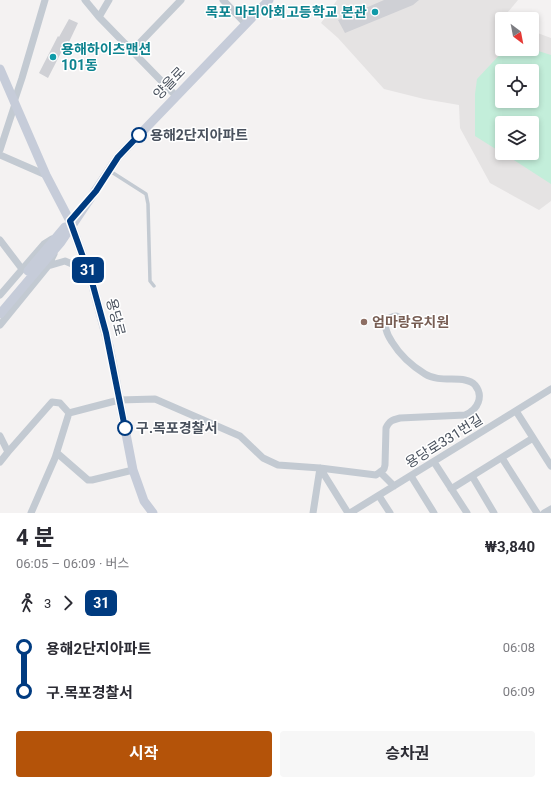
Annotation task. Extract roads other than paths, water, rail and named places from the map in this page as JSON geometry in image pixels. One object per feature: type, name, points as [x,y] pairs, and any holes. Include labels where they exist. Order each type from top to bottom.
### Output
[{"type":"street","points":[[0,150],[44,0]]},
{"type":"street","points":[[85,0],[99,17],[176,96]]},
{"type":"street","points":[[99,17],[109,0]]},
{"type":"street","points":[[132,51],[180,0]]},
{"type":"street","points":[[223,0],[246,24]]},
{"type":"street","name":"양을로","points":[[0,314],[96,191],[118,157],[269,0]]},
{"type":"street","name":"용당로","points":[[0,69],[46,175],[71,224],[92,282],[109,346],[133,470],[148,511]]},
{"type":"street","points":[[0,155],[46,175]]},
{"type":"street","points":[[0,325],[48,266],[59,239]]},
{"type":"street","points":[[0,295],[44,244],[59,239]]},
{"type":"street","name":"양을로","points":[[0,305],[59,239]]},
{"type":"street","points":[[0,240],[22,269]]},
{"type":"street","points":[[48,266],[65,261],[79,267],[92,282]]},
{"type":"street","points":[[69,413],[119,400],[155,399],[240,436],[263,458],[278,465],[320,468],[376,475],[384,469],[386,428],[388,423],[392,420],[400,418],[465,415],[472,411],[480,399],[479,392],[471,382],[462,379],[439,380],[430,377],[418,370],[405,358],[392,342],[387,334],[385,326],[387,319],[391,317],[395,316],[404,320]]},
{"type":"street","name":"용당로331번길","points":[[349,513],[412,476],[551,389]]},
{"type":"street","points":[[0,462],[52,402],[60,403],[69,413]]},
{"type":"street","points":[[516,411],[551,466]]},
{"type":"street","points":[[31,513],[57,453],[69,413]]},
{"type":"street","points":[[0,436],[8,452]]},
{"type":"street","points":[[451,489],[533,438]]},
{"type":"street","points":[[57,453],[88,480],[133,470]]},
{"type":"street","points":[[502,458],[537,513]]},
{"type":"street","points":[[434,462],[467,513]]},
{"type":"street","points":[[313,513],[320,468]]},
{"type":"street","points":[[320,468],[349,513]]},
{"type":"street","points":[[380,472],[394,486]]},
{"type":"street","points":[[412,476],[434,513]]},
{"type":"street","points":[[472,476],[494,513]]},
{"type":"street","points":[[379,496],[390,513]]},
{"type":"street","points":[[544,513],[551,509]]},
{"type":"lane","points":[[109,171],[146,194],[148,204],[150,281],[154,286]]},
{"type":"place","name":"목포 마리아회고등학교 본관","points":[[375,12]]},
{"type":"place","name":"용해하이츠맨션 101동","points":[[53,57]]},
{"type":"place","name":"용해2단지아파트","points":[[139,135]]},
{"type":"place","name":"엄마랑유치원","points":[[364,322]]},
{"type":"place","name":"구.목포경찰서","points":[[125,428]]}]
